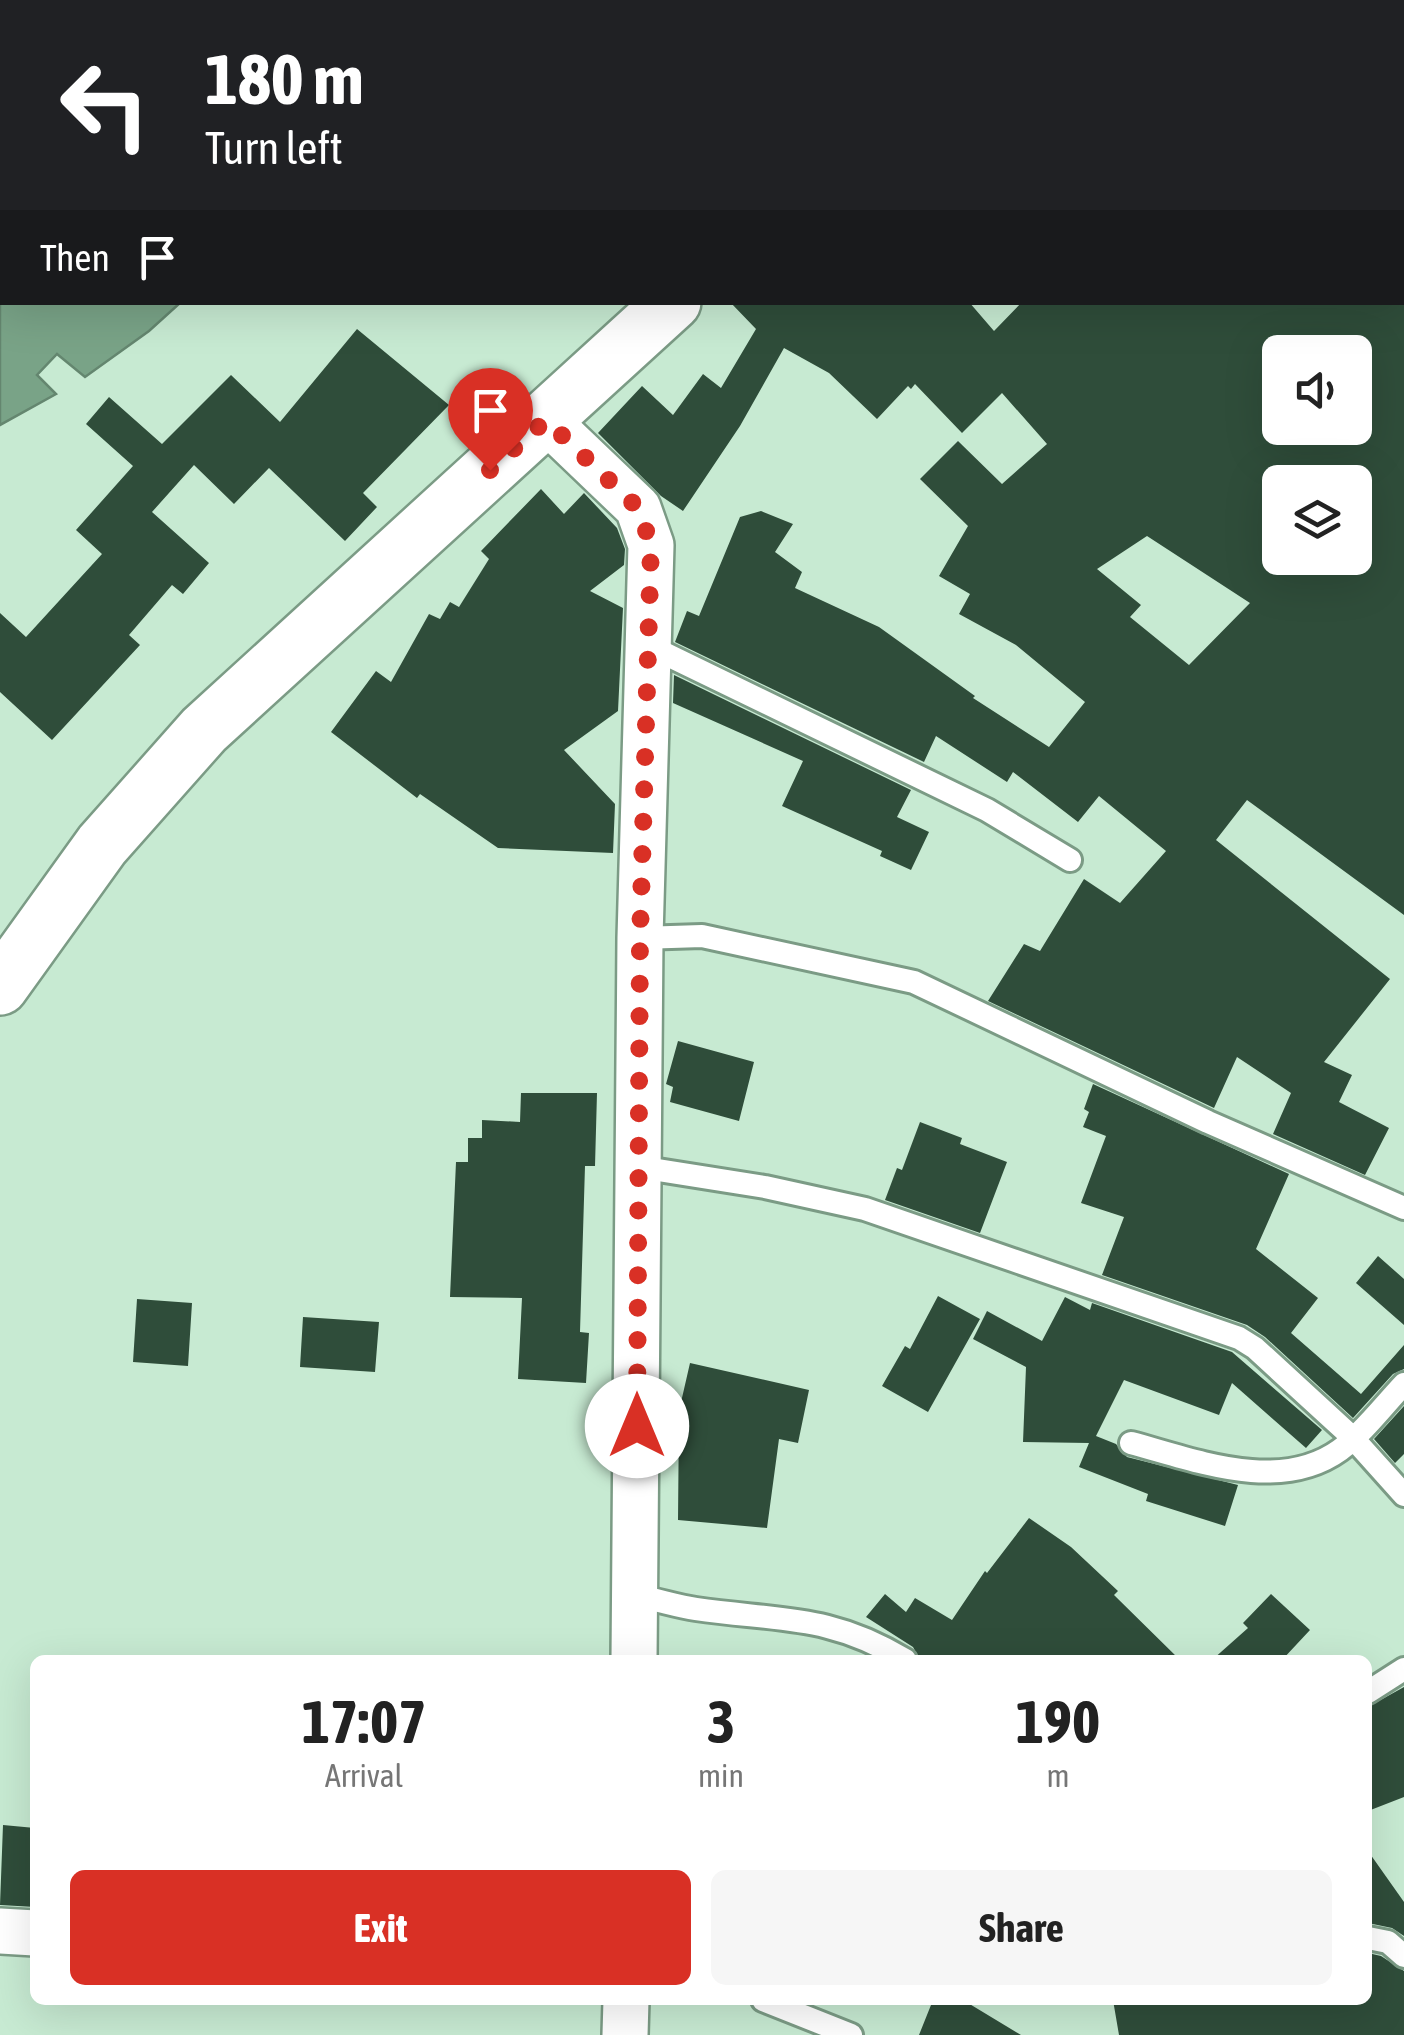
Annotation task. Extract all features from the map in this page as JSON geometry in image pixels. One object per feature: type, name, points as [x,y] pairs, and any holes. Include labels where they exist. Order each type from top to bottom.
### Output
[{"type":"street","points":[[0,986],[102,845],[204,730],[670,305]]},
{"type":"street","points":[[546,420],[638,508],[651,545],[640,938],[634,1655]]},
{"type":"street","points":[[0,1930],[30,1933]]},
{"type":"street","points":[[625,2035],[626,2005]]},
{"type":"lane","points":[[647,645],[987,810],[1070,860]]},
{"type":"lane","points":[[640,938],[702,936],[914,982],[1208,1122],[1404,1208]]},
{"type":"lane","points":[[639,1168],[765,1187],[865,1210],[1208,1326],[1255,1348],[1352,1437],[1404,1494]]},
{"type":"lane","points":[[1132,1443],[1220,1466],[1276,1472],[1325,1459],[1404,1384]]},
{"type":"lane","points":[[635,1596],[692,1608],[817,1622],[848,1630],[895,1655]]},
{"type":"lane","points":[[1372,1690],[1404,1670]]},
{"type":"lane","points":[[1372,1939],[1388,1942],[1404,1956]]},
{"type":"lane","points":[[775,2005],[851,2035]]},
{"type":"shaded area","points":[[0,305],[178,305],[85,377],[57,354],[37,375],[56,394],[0,425]]},
{"type":"building","points":[[733,305],[972,305],[994,331],[1019,305],[1404,305],[1404,915],[1247,800],[1216,840],[1390,979],[1324,1062],[1352,1075],[1339,1102],[1389,1128],[1365,1175],[1273,1134],[1291,1093],[1237,1057],[1214,1108],[988,1001],[1024,944],[1040,951],[1084,879],[1120,903],[1166,851],[1099,796],[1078,822],[1013,772],[1007,782],[936,736],[924,762],[675,642],[687,611],[699,616],[740,517],[761,511],[793,524],[775,552],[802,572],[795,588],[879,627],[973,698],[1049,747],[1085,702],[1016,645],[959,614],[970,594],[939,576],[968,526],[920,479],[958,441],[1002,484],[1047,444],[1002,393],[962,433],[915,384],[911,389],[908,386],[877,419],[829,373],[784,348],[740,426],[683,511],[661,496],[598,433],[642,386],[673,415],[703,374],[721,388],[756,329]],"holes":[[[1147,536],[1250,603],[1189,665],[1130,617],[1141,605],[1097,569]]]},
{"type":"building","points":[[357,329],[449,405],[363,493],[377,507],[345,541],[269,468],[234,504],[194,465],[152,512],[209,563],[183,594],[172,585],[129,635],[140,645],[52,740],[0,692],[0,613],[26,637],[102,554],[76,530],[133,466],[86,424],[109,397],[162,444],[231,375],[280,422]]},
{"type":"building","points":[[541,489],[564,514],[584,493],[617,528],[625,549],[624,565],[590,591],[623,608],[618,711],[564,750],[615,804],[613,853],[498,848],[420,794],[417,798],[331,732],[376,671],[391,682],[429,614],[440,619],[450,602],[459,607],[489,559],[481,551]]},
{"type":"building","points":[[674,675],[911,790],[897,817],[929,832],[911,870],[880,856],[882,851],[782,806],[803,761],[673,703]]},
{"type":"building","points":[[678,1041],[754,1062],[739,1121],[670,1102],[673,1087],[666,1084]]},
{"type":"building","points":[[1093,1084],[1289,1174],[1256,1249],[1318,1298],[1291,1333],[1361,1394],[1404,1345],[1404,1369],[1393,1374],[1353,1418],[1247,1325],[1102,1275],[1124,1217],[1081,1203],[1106,1136],[1083,1127],[1089,1112],[1084,1109]]},
{"type":"building","points":[[521,1093],[597,1093],[595,1166],[585,1166],[580,1332],[589,1333],[586,1383],[518,1379],[522,1298],[450,1297],[456,1162],[468,1162],[468,1138],[482,1138],[482,1120],[520,1122]]},
{"type":"building","points":[[920,1122],[962,1138],[960,1144],[1007,1162],[980,1233],[885,1200],[897,1168],[902,1170]]},
{"type":"building","points":[[1378,1256],[1404,1279],[1404,1325],[1356,1283]]},
{"type":"building","points":[[938,1296],[980,1319],[928,1412],[882,1386],[905,1346],[910,1349]]},
{"type":"building","points":[[1065,1297],[1090,1310],[1092,1303],[1232,1352],[1322,1430],[1306,1448],[1232,1383],[1219,1415],[1124,1380],[1096,1436],[1116,1444],[1127,1457],[1238,1485],[1225,1526],[1146,1501],[1148,1494],[1079,1467],[1089,1443],[1023,1442],[1026,1367],[973,1339],[987,1311],[1042,1341]]},
{"type":"building","points":[[137,1299],[192,1303],[188,1366],[133,1362]]},
{"type":"building","points":[[303,1317],[379,1322],[375,1372],[300,1367]]},
{"type":"building","points":[[690,1363],[809,1390],[798,1443],[779,1439],[767,1528],[678,1520],[679,1411]]},
{"type":"building","points":[[1404,1406],[1404,1454],[1395,1463],[1374,1439]]},
{"type":"building","points":[[1029,1518],[1071,1547],[1118,1591],[1114,1595],[1175,1655],[917,1655],[913,1647],[866,1617],[885,1594],[906,1612],[915,1598],[952,1620]]},
{"type":"building","points":[[1271,1594],[1310,1630],[1287,1655],[1218,1655],[1248,1628],[1243,1623]]},
{"type":"building","points":[[1404,1687],[1404,1797],[1372,1809],[1372,1705]]},
{"type":"building","points":[[3,1825],[30,1828],[30,1907],[0,1905]]},
{"type":"building","points":[[1372,1857],[1404,1902],[1404,1936],[1392,1928],[1372,1924]]},
{"type":"building","points":[[1372,1954],[1404,1971],[1404,2035],[1119,2035],[1114,2005],[1372,2005]]},
{"type":"building","points":[[931,2005],[971,2005],[1021,2035],[919,2035]]},
{"type":"route","points":[[490,470],[546,420],[638,508],[651,545],[640,938],[637,1426]]}]
